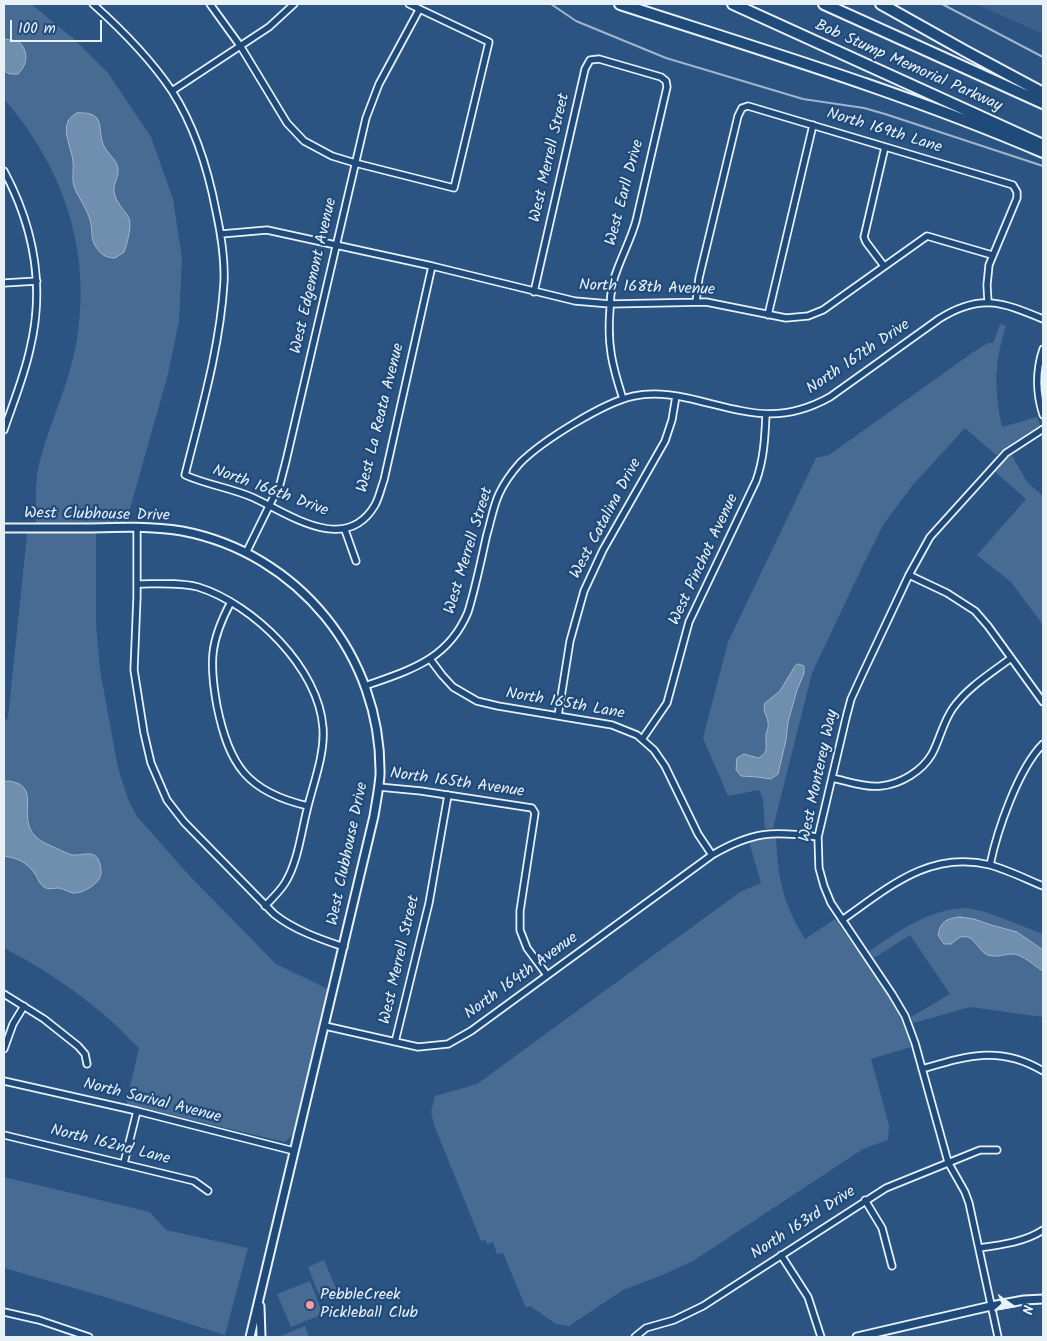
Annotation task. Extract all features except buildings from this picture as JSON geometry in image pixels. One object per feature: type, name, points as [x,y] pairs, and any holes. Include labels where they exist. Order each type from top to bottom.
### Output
[{"type":"highway","points":[[620,4],[897,95],[1043,152]]},
{"type":"highway","name":"Bob Stump Memorial Parkway","points":[[733,4],[1043,144]]},
{"type":"highway","name":"Bob Stump Memorial Parkway","points":[[824,4],[1043,103]]},
{"type":"highway","points":[[881,4],[1043,93]]},
{"type":"street","points":[[93,4],[147,58],[172,91],[202,155],[213,194],[221,234]]},
{"type":"street","points":[[210,4],[241,47],[287,123],[304,141],[332,156],[454,188],[489,42],[409,4]]},
{"type":"street","points":[[172,91],[241,47],[269,27],[294,4]]},
{"type":"street","name":"West Edgemont Avenue","points":[[246,553],[280,484],[366,118],[379,84],[419,10]]},
{"type":"street","name":"West Merrell Street","points":[[534,292],[585,69],[590,60],[599,59],[661,77],[666,81]]},
{"type":"street","name":"West Earll Drive","points":[[623,399],[610,352],[608,337],[610,304],[613,282],[636,221],[667,87],[666,81]]},
{"type":"street","name":"North 169th Lane","points":[[696,302],[699,278],[738,116],[742,108],[751,106],[1011,184],[1016,189],[1016,198],[992,255]]},
{"type":"street","points":[[768,315],[813,125]]},
{"type":"street","points":[[884,266],[864,237],[885,147]]},
{"type":"street","points":[[4,171],[18,199],[26,222],[34,256],[37,281],[36,318],[30,349],[4,430]]},
{"type":"street","name":"North 168th Avenue","points":[[221,234],[267,230],[432,266],[575,301],[610,304],[715,303],[768,315],[793,318],[815,313],[830,305],[927,236],[992,255]]},
{"type":"street","name":"North 166th Drive","points":[[221,234],[224,280],[221,316],[213,366],[185,475],[252,498],[311,525],[325,529],[346,530]]},
{"type":"street","points":[[988,302],[987,278],[992,255]]},
{"type":"street","name":"West La Reata Avenue","points":[[346,530],[361,521],[375,505],[384,480],[432,266]]},
{"type":"street","points":[[4,283],[37,281]]},
{"type":"street","name":"North 167th Drive","points":[[623,399],[647,394],[676,396],[766,414],[788,414],[812,407],[842,390],[950,313],[968,306],[988,302],[1011,306],[1043,319]]},
{"type":"street","points":[[1043,349],[1039,361],[1038,384],[1043,415]]},
{"type":"street","name":"West Catalina Drive","points":[[558,716],[570,641],[584,592],[603,550],[665,441],[672,420],[676,396]]},
{"type":"street","name":"West Merrell Street","points":[[365,686],[416,667],[430,659],[453,639],[468,612],[494,508],[508,478],[519,464],[537,448],[594,412],[623,399]]},
{"type":"street","name":"West Pinchot Avenue","points":[[642,738],[667,703],[689,622],[756,481],[763,453],[766,414]]},
{"type":"street","name":"West Monterey Way","points":[[998,1337],[970,1203],[966,1192],[948,1162],[912,1034],[902,1008],[831,903],[821,878],[818,859],[818,837],[851,699],[909,575],[930,537],[998,460],[1009,450],[1043,429]]},
{"type":"street","name":"West Clubhouse Drive","points":[[4,528],[163,528],[196,534],[226,544],[260,560],[288,580],[324,615],[352,657],[365,686],[378,740],[378,787],[374,816],[250,1337]]},
{"type":"street","points":[[137,528],[134,670],[144,733],[156,776],[167,800],[184,822],[265,906],[288,924],[344,948]]},
{"type":"street","points":[[346,530],[356,561]]},
{"type":"street","points":[[909,575],[946,593],[975,611],[1043,702]]},
{"type":"street","points":[[137,584],[186,585],[205,590],[231,602],[262,624],[285,647],[304,675],[318,704],[322,719],[323,737],[308,806],[290,873],[281,889],[265,906]]},
{"type":"street","points":[[231,602],[218,629],[212,652],[217,704],[226,744],[237,764],[255,783],[281,799],[308,806]]},
{"type":"street","points":[[832,778],[865,785],[881,786],[909,777],[922,767],[931,754],[948,717],[960,699],[972,687],[1011,658]]},
{"type":"street","name":"North 165th Lane","points":[[430,659],[453,687],[477,701],[623,728],[642,738],[659,756],[698,834],[712,855]]},
{"type":"street","points":[[990,865],[997,838],[1018,783],[1026,766],[1043,744]]},
{"type":"street","name":"North 165th Avenue","points":[[378,787],[448,795],[532,808],[535,813],[520,912],[520,930],[527,948],[547,976]]},
{"type":"street","name":"West Merrell Street","points":[[395,1042],[429,903],[448,795]]},
{"type":"street","points":[[712,855],[737,842],[762,834],[786,833],[818,837]]},
{"type":"street","name":"North 164th Avenue","points":[[325,1026],[418,1047],[448,1044],[458,1039],[547,976],[712,855]]},
{"type":"street","points":[[842,920],[902,878],[919,870],[950,862],[972,862],[990,865],[1043,886]]},
{"type":"street","points":[[4,994],[44,1019],[78,1046],[86,1054],[87,1064]]},
{"type":"street","points":[[4,1049],[13,1024],[24,1006]]},
{"type":"street","points":[[922,1069],[962,1058],[990,1054],[1020,1060],[1043,1071]]},
{"type":"street","name":"North Sarival Avenue","points":[[4,1081],[137,1111],[294,1151]]},
{"type":"street","points":[[124,1163],[137,1111]]},
{"type":"street","name":"North 162nd Lane","points":[[4,1135],[194,1181],[208,1190]]},
{"type":"street","name":"North 163rd Drive","points":[[634,1337],[646,1328],[674,1320],[704,1306],[864,1200],[886,1188],[980,1150],[997,1150]]},
{"type":"street","points":[[864,1200],[882,1228],[892,1266]]},
{"type":"street","points":[[979,1248],[1015,1242],[1043,1230]]},
{"type":"street","points":[[781,1255],[808,1297],[820,1337]]},
{"type":"street","name":"West Clubhouse Drive","points":[[260,1298],[261,1337]]},
{"type":"street","points":[[857,1337],[991,1306],[1024,1300],[1043,1299]]},
{"type":"street","points":[[4,1312],[38,1320],[89,1337]]},
{"type":"shaded area","points":[[4,4],[31,4],[74,39],[108,73],[151,137],[173,199],[182,258],[179,321],[168,374],[126,523],[96,523],[96,624],[100,670],[118,768],[128,799],[136,815],[185,871],[276,964],[328,989],[292,1136],[285,1142],[126,1104],[139,1048],[108,1018],[75,992],[40,968],[4,948],[4,722],[8,718],[27,534],[35,525],[36,519],[38,468],[73,359],[80,311],[80,277],[77,245],[69,213],[58,183],[43,154],[25,126],[4,99]]},
{"type":"shaded area","points":[[976,4],[1043,4],[1043,34]]},
{"type":"shaded area","points":[[4,39],[18,41],[24,49],[26,58],[24,66],[18,74],[10,74],[4,71]]},
{"type":"shaded area","points":[[77,113],[87,113],[97,118],[104,146],[118,169],[114,188],[115,195],[129,218],[130,225],[124,252],[115,258],[99,252],[94,244],[89,216],[74,185],[73,162],[66,129],[71,117]]},
{"type":"shaded area","points":[[1000,324],[1006,326],[997,364],[997,388],[1002,427],[1037,417],[1040,425],[996,455],[965,428],[912,486],[883,525],[812,673],[773,828],[765,829],[763,799],[759,790],[728,796],[703,738],[728,642],[816,458],[829,455],[972,353],[988,343],[993,343]]},
{"type":"shaded area","points":[[1011,454],[1027,482],[1043,496],[1043,625],[1011,582],[977,555],[1026,499],[994,471]]},
{"type":"shaded area","points":[[798,664],[804,666],[804,673],[788,722],[778,774],[771,779],[741,776],[736,770],[737,758],[744,754],[758,758],[766,751],[768,725],[764,711],[765,703],[780,691]]},
{"type":"shaded area","points":[[9,781],[20,784],[25,790],[29,824],[33,833],[41,841],[72,855],[92,854],[98,859],[101,874],[99,879],[88,889],[71,893],[59,888],[46,888],[25,864],[17,859],[4,856],[4,782]]},
{"type":"shaded area","points":[[776,837],[778,866],[783,891],[791,914],[805,939],[835,919],[879,980],[898,1012],[905,1029],[911,1047],[871,1059],[889,1125],[888,1140],[863,1149],[693,1261],[623,1290],[569,1326],[556,1324],[530,1306],[526,1308],[503,1253],[497,1254],[493,1242],[487,1244],[485,1240],[481,1241],[434,1125],[431,1112],[435,1096],[477,1084],[740,892],[761,883],[749,842]]},
{"type":"shaded area","points":[[966,908],[986,912],[1043,934],[1043,1017],[970,1007],[913,1023],[911,1017],[950,994],[910,935],[874,958],[869,951],[915,922],[939,912]]},
{"type":"shaded area","points":[[951,918],[974,919],[1017,932],[1043,950],[1043,971],[1016,955],[988,955],[969,938],[960,937],[951,944],[944,944],[938,935],[940,927]]},
{"type":"shaded area","points":[[4,1177],[150,1212],[166,1230],[248,1248],[225,1335],[105,1297],[4,1268]]},
{"type":"shaded area","points":[[324,1260],[338,1293],[321,1300],[308,1267]]},
{"type":"shaded area","points":[[310,1281],[323,1314],[291,1327],[277,1294]]},
{"type":"shaded area","points":[[305,1326],[309,1337],[278,1337]]},
{"type":"waterway","points":[[551,4],[576,21],[666,58],[803,99],[864,108],[885,114],[1043,166]]},
{"type":"waterway","points":[[942,4],[1043,57]]},
{"type":"place","name":"PebbleCreek Pickleball Club","points":[[310,1305]]}]
